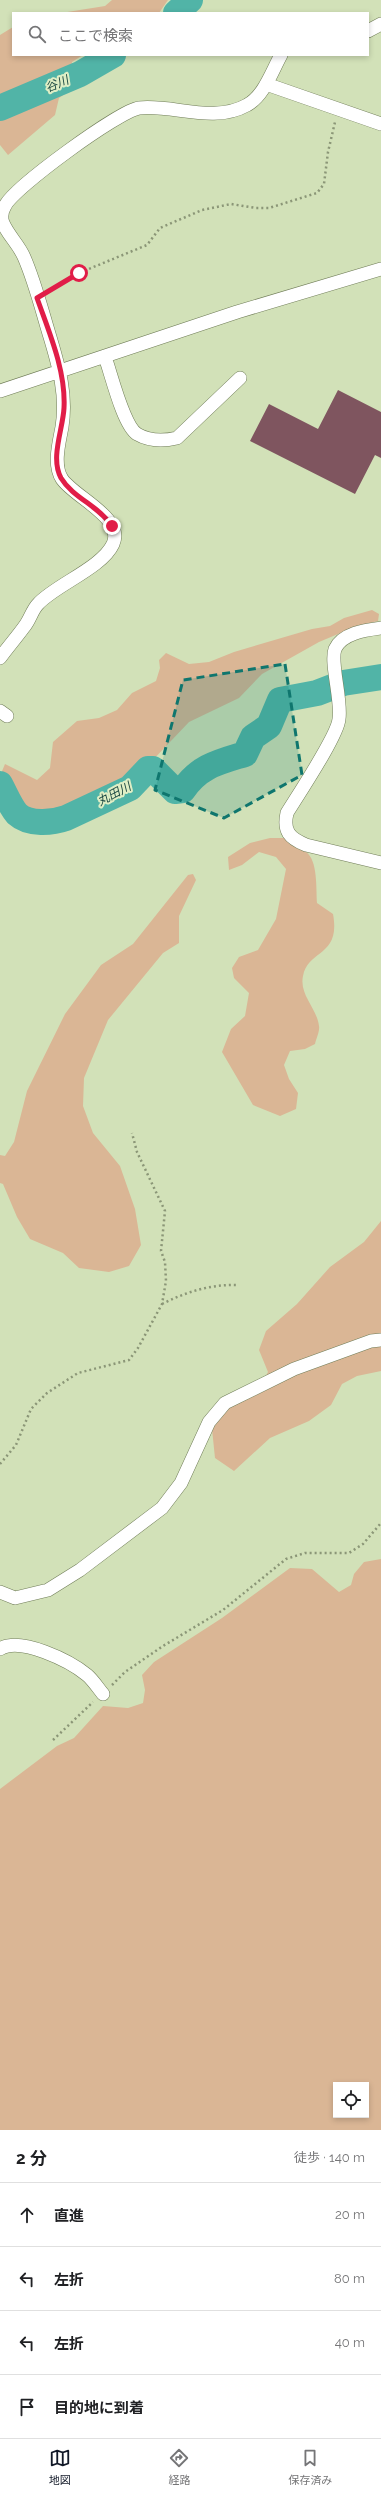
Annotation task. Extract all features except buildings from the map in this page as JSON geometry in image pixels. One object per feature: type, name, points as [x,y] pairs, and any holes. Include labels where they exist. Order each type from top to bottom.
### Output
[{"type":"street","points":[[369,30],[381,24]]},
{"type":"street","points":[[0,658],[25,627],[38,604],[93,565],[113,545],[115,535],[105,515],[69,488],[60,476],[58,446],[64,408],[60,372],[24,257],[3,222],[2,212],[6,203],[18,189],[112,121],[137,108],[207,113],[235,112],[250,104],[266,84],[280,56]]},
{"type":"street","points":[[266,84],[381,124]]},
{"type":"street","points":[[0,391],[237,312],[381,269]]},
{"type":"street","points":[[105,356],[129,424],[136,433],[150,439],[165,441],[176,438],[240,378]]},
{"type":"street","points":[[381,628],[360,631],[346,638],[336,649],[334,661],[338,684],[339,722],[287,813],[285,824],[288,834],[295,840],[306,845],[381,863]]},
{"type":"street","points":[[0,1592],[15,1598],[48,1590],[80,1570],[162,1508],[181,1483],[209,1422],[225,1403],[294,1369],[371,1341],[381,1340]]},
{"type":"street","points":[[0,1649],[18,1645],[32,1647],[86,1675],[104,1694]]},
{"type":"path","points":[[37,298],[79,273],[147,245],[160,228],[202,210],[231,204],[256,208],[269,208],[317,193],[324,184],[328,152],[340,110]]},
{"type":"path","points":[[0,1464],[16,1445],[31,1409],[47,1393],[78,1373],[129,1360],[138,1348],[162,1304],[166,1281],[165,1262],[161,1251],[165,1211],[137,1152],[132,1133]]},
{"type":"path","points":[[162,1304],[177,1296],[212,1286],[238,1285]]},
{"type":"path","points":[[53,1740],[86,1708],[104,1694],[125,1672],[163,1646],[223,1610],[286,1560],[305,1553],[349,1553],[363,1544],[381,1523]]},
{"type":"highlighted area","points":[[285,664],[302,775],[224,818],[155,790],[183,680]]},
{"type":"shaded area","points":[[112,0],[168,0],[160,12],[67,12],[105,6]]},
{"type":"shaded area","points":[[12,28],[12,56],[81,56],[72,62],[69,91],[59,98],[55,115],[8,155],[0,145],[0,35]]},
{"type":"shaded area","points":[[372,610],[379,614],[378,621],[357,626],[319,642],[262,674],[239,698],[189,722],[131,783],[85,804],[66,816],[33,815],[20,810],[0,776],[5,764],[37,780],[50,768],[53,742],[77,721],[99,718],[117,710],[132,693],[156,681],[160,668],[159,660],[166,653],[189,664],[209,662],[234,652],[312,629],[330,626],[344,618]]},
{"type":"shaded area","points":[[270,838],[285,838],[310,856],[313,861],[316,875],[317,903],[333,914],[334,928],[332,938],[328,945],[306,967],[303,976],[302,983],[306,995],[318,1019],[319,1030],[315,1044],[305,1049],[290,1051],[284,1065],[289,1079],[298,1093],[296,1109],[280,1116],[253,1105],[222,1052],[231,1029],[245,1016],[249,993],[234,978],[232,968],[239,957],[258,950],[276,919],[286,869],[276,857],[259,852],[242,865],[229,870],[228,857],[250,843]]},
{"type":"shaded area","points":[[193,874],[196,880],[179,916],[179,943],[163,953],[108,1020],[84,1078],[83,1106],[93,1133],[120,1166],[135,1209],[141,1245],[129,1266],[109,1272],[79,1268],[63,1253],[30,1239],[17,1217],[3,1184],[0,1183],[0,1155],[5,1156],[14,1142],[27,1091],[65,1014],[101,965],[133,944],[188,875]]},
{"type":"shaded area","points":[[381,1221],[381,1371],[357,1376],[342,1384],[331,1405],[309,1421],[270,1438],[234,1471],[215,1458],[212,1429],[228,1408],[262,1383],[268,1372],[259,1350],[266,1331],[297,1304],[330,1267],[364,1242]]},
{"type":"shaded area","points":[[381,1559],[381,2130],[0,2130],[0,1789],[57,1746],[74,1738],[103,1706],[128,1708],[143,1703],[145,1690],[142,1675],[154,1662],[222,1618],[290,1568],[312,1569],[339,1592],[351,1585],[354,1574],[364,1562]]},
{"type":"waterway","name":"谷川","points":[[177,12],[190,0]]},
{"type":"waterway","name":"谷川","points":[[0,108],[80,74],[111,56]]},
{"type":"waterway","name":"丸田川","points":[[0,784],[17,814],[22,818],[41,822],[66,818],[130,788],[148,769],[153,769],[175,791],[183,790],[189,782],[203,770],[210,766],[245,754],[253,737],[269,726],[280,700],[317,693],[343,683],[381,677]]},
{"type":"route","points":[[79,273],[37,298],[60,372],[64,393],[62,426],[58,446],[58,464],[60,476],[69,488],[105,515],[112,526]]}]
